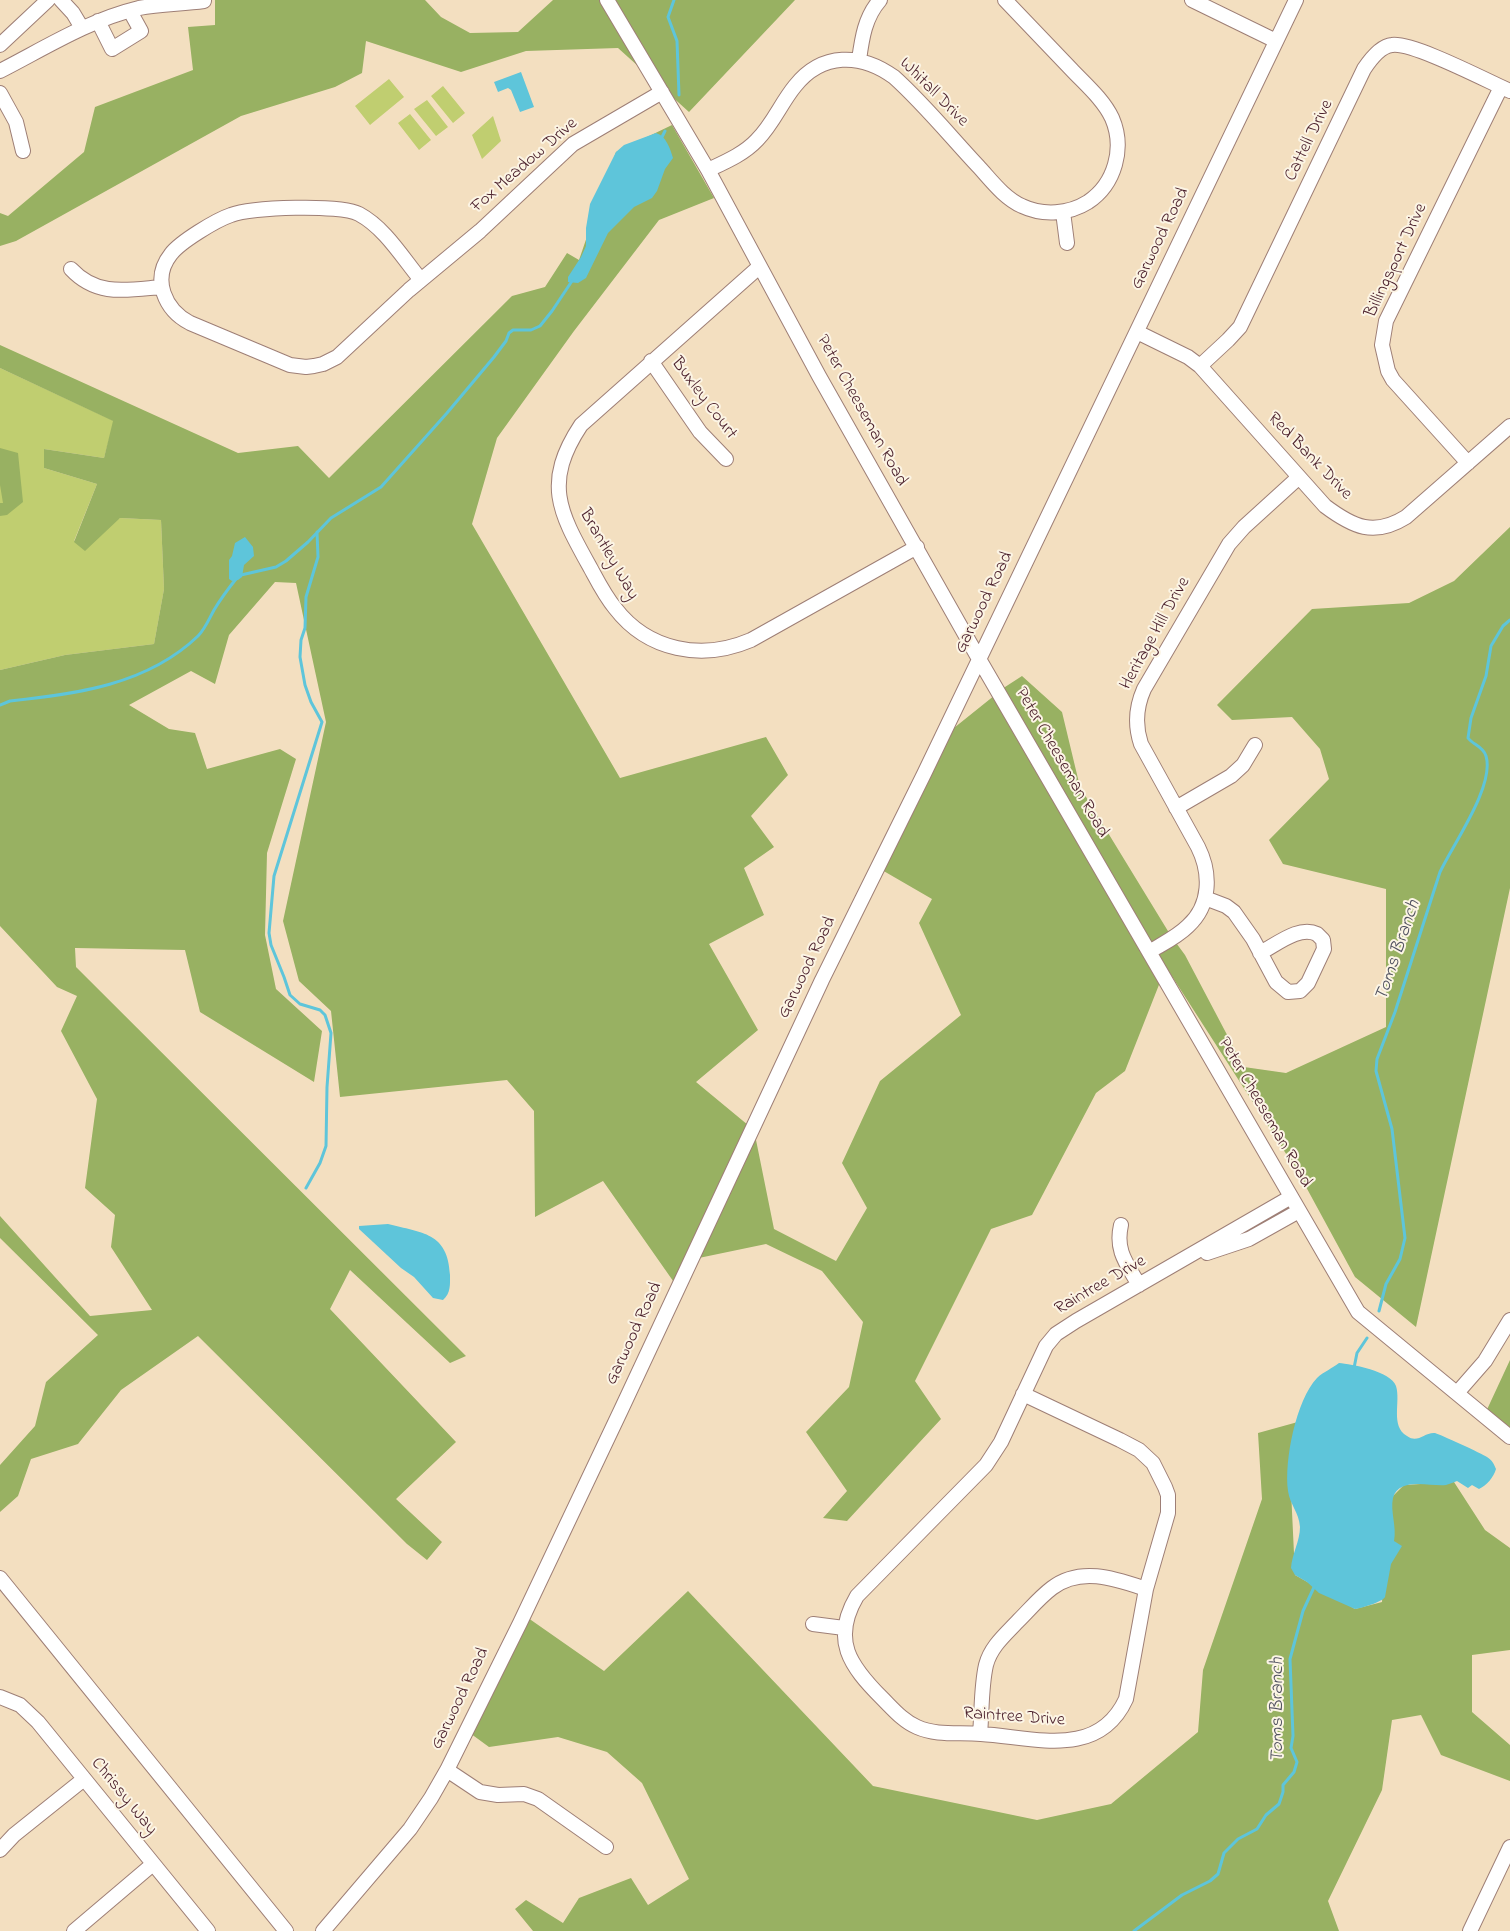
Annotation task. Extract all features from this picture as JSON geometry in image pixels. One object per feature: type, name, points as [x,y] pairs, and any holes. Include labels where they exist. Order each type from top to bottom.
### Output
[{"type":"street","points":[[48,0],[0,46],[4,69],[98,21],[156,5],[204,5]]},
{"type":"street","points":[[61,0],[73,13],[82,28]]},
{"type":"street","name":"Peter Cheeseman Road","points":[[607,0],[708,170],[819,376],[979,659],[1358,1312],[1510,1437]]},
{"type":"street","points":[[859,60],[862,37],[868,19],[880,0]]},
{"type":"street","name":"Whitall Drive","points":[[708,170],[741,152],[758,140],[794,86],[810,72],[836,60],[859,60],[880,68],[894,77],[1000,190],[1014,201],[1036,211],[1062,212],[1089,202],[1100,192],[1113,172],[1118,154],[1115,127],[1107,109],[1094,93],[1005,0]]},
{"type":"street","points":[[1192,0],[1276,41]]},
{"type":"street","name":"Garwood Road","points":[[323,1931],[410,1829],[447,1770],[583,1490],[822,980],[924,774],[1296,0]]},
{"type":"street","points":[[98,21],[112,49],[141,31],[130,11]]},
{"type":"street","name":"Cattell Drive","points":[[1200,366],[1240,327],[1370,61],[1392,44],[1415,48],[1506,89]]},
{"type":"street","name":"Billingsport Drive","points":[[1468,463],[1393,380],[1388,371],[1382,345],[1386,321],[1506,89]]},
{"type":"street","name":"Fox Meadow Drive","points":[[161,287],[171,309],[184,320],[281,362],[306,367],[323,364],[338,358],[421,280],[480,231],[573,144],[662,92]]},
{"type":"street","points":[[0,93],[16,122],[24,151]]},
{"type":"street","points":[[71,269],[85,282],[101,288],[120,290],[161,287],[161,278],[165,265],[171,254],[180,244],[224,218],[242,211],[334,208],[356,213],[378,228],[421,280]]},
{"type":"street","points":[[1062,212],[1067,243]]},
{"type":"street","name":"Brantley Way","points":[[760,267],[651,361],[581,425],[564,456],[559,475],[562,513],[569,530],[614,607],[627,622],[642,634],[667,646],[705,652],[732,647],[751,640],[917,547]]},
{"type":"street","name":"Red Bank Drive","points":[[1137,332],[1188,357],[1200,366],[1325,506],[1345,521],[1365,528],[1394,525],[1406,517],[1510,426]]},
{"type":"street","name":"Buxley Court","points":[[651,361],[700,432],[726,459]]},
{"type":"street","name":"Heritage Hill Drive","points":[[1148,952],[1188,926],[1200,911],[1205,898],[1207,878],[1203,858],[1141,744],[1137,723],[1141,696],[1229,544],[1244,527],[1299,476]]},
{"type":"street","points":[[1176,808],[1231,776],[1243,765],[1255,745]]},
{"type":"street","points":[[1205,898],[1226,906],[1234,912],[1276,982],[1283,990],[1292,993],[1300,992],[1306,987],[1322,954],[1324,944],[1317,934],[1300,932],[1260,954]]},
{"type":"street","name":"Raintree Drive","points":[[1023,1394],[1130,1445],[1146,1456],[1158,1471],[1168,1495],[1168,1514],[1146,1589],[1126,1699],[1118,1714],[1103,1728],[1087,1737],[1067,1741],[932,1732],[917,1727],[903,1719],[855,1668],[845,1644],[844,1628],[852,1604],[864,1588],[986,1464],[1001,1442],[1023,1394],[1042,1354],[1056,1334],[1291,1197]]},
{"type":"street","name":"Raintree Drive","points":[[1174,1265],[1249,1239],[1299,1211]]},
{"type":"street","points":[[1121,1225],[1118,1237],[1120,1251],[1139,1285]]},
{"type":"street","points":[[1457,1392],[1485,1362],[1510,1320]]},
{"type":"street","points":[[980,1734],[984,1676],[992,1650],[1003,1636],[1045,1594],[1062,1582],[1081,1576],[1109,1577],[1146,1589]]},
{"type":"street","points":[[0,1578],[286,1931]]},
{"type":"street","points":[[814,1624],[844,1628]]},
{"type":"street","name":"Chrissy Way","points":[[0,1697],[20,1705],[38,1722],[208,1931]]},
{"type":"street","points":[[447,1770],[480,1792],[498,1795],[524,1794],[538,1799],[606,1847]]},
{"type":"street","points":[[2,1842],[84,1779]]},
{"type":"street","points":[[1470,1931],[1510,1847]]},
{"type":"street","points":[[74,1931],[153,1864]]},
{"type":"green space","points":[[215,0],[425,0],[441,17],[470,33],[518,32],[553,0],[795,0],[689,112],[618,48],[526,51],[461,72],[366,41],[362,73],[335,87],[241,116],[16,241],[0,246],[0,213],[8,216],[84,152],[95,107],[193,70],[188,27],[215,25]]},
{"type":"green space","points":[[389,79],[404,97],[370,125],[355,106]]},
{"type":"green space","points":[[443,86],[465,113],[453,123],[431,96]]},
{"type":"green space","points":[[427,100],[448,127],[436,136],[414,109]]},
{"type":"green space","points":[[410,114],[431,140],[419,150],[398,123]]},
{"type":"green space","points":[[493,116],[501,141],[482,159],[472,135]]},
{"type":"green space","points":[[672,125],[714,198],[659,220],[574,331],[497,438],[472,524],[620,778],[766,737],[788,775],[751,816],[774,847],[744,868],[764,915],[709,944],[758,1030],[696,1082],[754,1130],[774,1229],[836,1261],[867,1208],[842,1163],[880,1081],[961,1015],[919,923],[932,899],[875,866],[939,740],[1005,687],[1022,676],[1062,712],[1080,787],[1171,936],[1185,955],[1244,1067],[1286,1073],[1386,1027],[1386,889],[1283,864],[1269,840],[1329,779],[1320,749],[1292,717],[1232,720],[1217,705],[1312,609],[1409,603],[1454,581],[1510,527],[1510,888],[1416,1327],[1355,1277],[1299,1174],[1166,967],[1125,1071],[1096,1093],[1032,1215],[991,1229],[915,1381],[941,1419],[847,1521],[823,1518],[847,1491],[806,1432],[849,1387],[863,1322],[822,1271],[766,1244],[694,1259],[678,1288],[603,1181],[535,1217],[534,1111],[507,1080],[340,1097],[331,1011],[299,981],[283,921],[326,722],[296,583],[275,582],[229,635],[215,684],[191,671],[129,705],[169,729],[195,733],[207,769],[280,749],[296,759],[267,853],[265,935],[276,989],[322,1031],[314,1082],[200,1012],[185,950],[75,948],[76,967],[466,1356],[450,1363],[350,1270],[330,1309],[456,1442],[396,1499],[442,1542],[427,1560],[407,1544],[198,1336],[121,1390],[78,1444],[31,1459],[18,1496],[0,1512],[0,1465],[35,1426],[46,1382],[98,1335],[0,1238],[0,1216],[90,1316],[152,1310],[111,1247],[115,1215],[85,1188],[97,1099],[61,1031],[77,996],[57,987],[0,926],[0,670],[65,655],[154,644],[164,589],[161,520],[120,518],[85,551],[74,542],[97,484],[44,468],[44,449],[104,458],[113,421],[0,368],[0,345],[238,453],[298,446],[329,478],[512,296],[545,287],[567,253],[579,260],[616,152]]},
{"type":"green space","points":[[0,368],[114,421],[104,458],[44,449],[44,468],[97,484],[74,541],[120,518],[161,520],[164,589],[154,644],[65,655],[0,670]]},
{"type":"green space","points":[[0,448],[18,453],[23,502],[7,515],[0,516],[0,503],[3,503],[0,485]]},
{"type":"green space","points":[[1510,1360],[1510,1438],[1484,1416]]},
{"type":"green space","points":[[1305,1420],[1290,1469],[1295,1575],[1355,1609],[1382,1602],[1388,1501],[1404,1485],[1454,1482],[1485,1530],[1510,1548],[1510,1650],[1472,1655],[1472,1712],[1510,1745],[1510,1781],[1441,1755],[1421,1715],[1392,1720],[1382,1790],[1328,1901],[1339,1931],[533,1931],[515,1909],[526,1900],[563,1923],[579,1898],[631,1878],[648,1905],[689,1879],[642,1783],[607,1752],[558,1737],[489,1747],[463,1728],[521,1613],[604,1671],[688,1591],[873,1786],[1037,1820],[1111,1804],[1198,1732],[1203,1670],[1262,1499],[1258,1433]]},
{"type":"water","points":[[521,72],[534,107],[520,112],[511,90],[508,88],[498,92],[494,82]]},
{"type":"water","points":[[656,133],[665,140],[673,158],[665,169],[657,191],[652,198],[634,207],[608,233],[586,278],[578,283],[568,282],[568,277],[586,246],[586,228],[590,204],[616,152],[624,145]]},
{"type":"water","points":[[245,537],[253,547],[254,556],[244,565],[242,577],[232,581],[229,579],[229,560],[235,543]]},
{"type":"water","points":[[388,1224],[431,1237],[444,1250],[448,1261],[450,1282],[449,1291],[443,1300],[433,1298],[414,1277],[401,1268],[359,1229],[359,1226]]},
{"type":"water","points":[[1339,1363],[1379,1372],[1393,1381],[1397,1392],[1397,1420],[1402,1432],[1407,1436],[1414,1439],[1435,1433],[1487,1457],[1493,1462],[1496,1469],[1489,1481],[1479,1489],[1472,1485],[1468,1488],[1457,1481],[1446,1485],[1408,1485],[1396,1491],[1392,1503],[1395,1530],[1394,1541],[1402,1546],[1391,1564],[1385,1597],[1376,1603],[1355,1609],[1319,1593],[1307,1582],[1295,1575],[1291,1568],[1300,1527],[1288,1491],[1287,1478],[1293,1432],[1303,1401],[1310,1388],[1319,1376]]},
{"type":"waterway","points":[[674,0],[668,17],[677,41],[679,95]]},
{"type":"waterway","points":[[661,139],[665,131]]},
{"type":"waterway","points":[[241,575],[276,567],[286,561],[331,518],[381,487],[494,357],[506,341],[509,333],[513,330],[531,330],[540,326],[572,281]]},
{"type":"waterway","points":[[306,1188],[320,1163],[326,1146],[327,1087],[331,1033],[325,1015],[320,1010],[300,1004],[290,995],[271,945],[269,933],[274,876],[322,722],[311,702],[305,685],[300,657],[301,640],[305,628],[306,597],[318,557],[317,532]]},
{"type":"waterway","points":[[0,705],[10,701],[60,695],[110,684],[156,666],[178,653],[198,636],[236,579]]},
{"type":"waterway","name":"Toms Branch","points":[[1379,1311],[1386,1284],[1400,1259],[1405,1238],[1392,1129],[1376,1071],[1377,1059],[1395,1012],[1440,872],[1479,799],[1484,783],[1487,768],[1486,756],[1483,750],[1468,738],[1471,718],[1486,676],[1491,646],[1503,626],[1510,620]]},
{"type":"waterway","name":"Toms Branch","points":[[1354,1368],[1357,1353],[1367,1338]]},
{"type":"waterway","name":"Toms Branch","points":[[1134,1931],[1182,1895],[1210,1881],[1218,1874],[1224,1853],[1238,1839],[1257,1829],[1266,1815],[1279,1804],[1283,1785],[1294,1772],[1297,1762],[1291,1748],[1293,1736],[1290,1659],[1303,1611],[1315,1585]]}]
